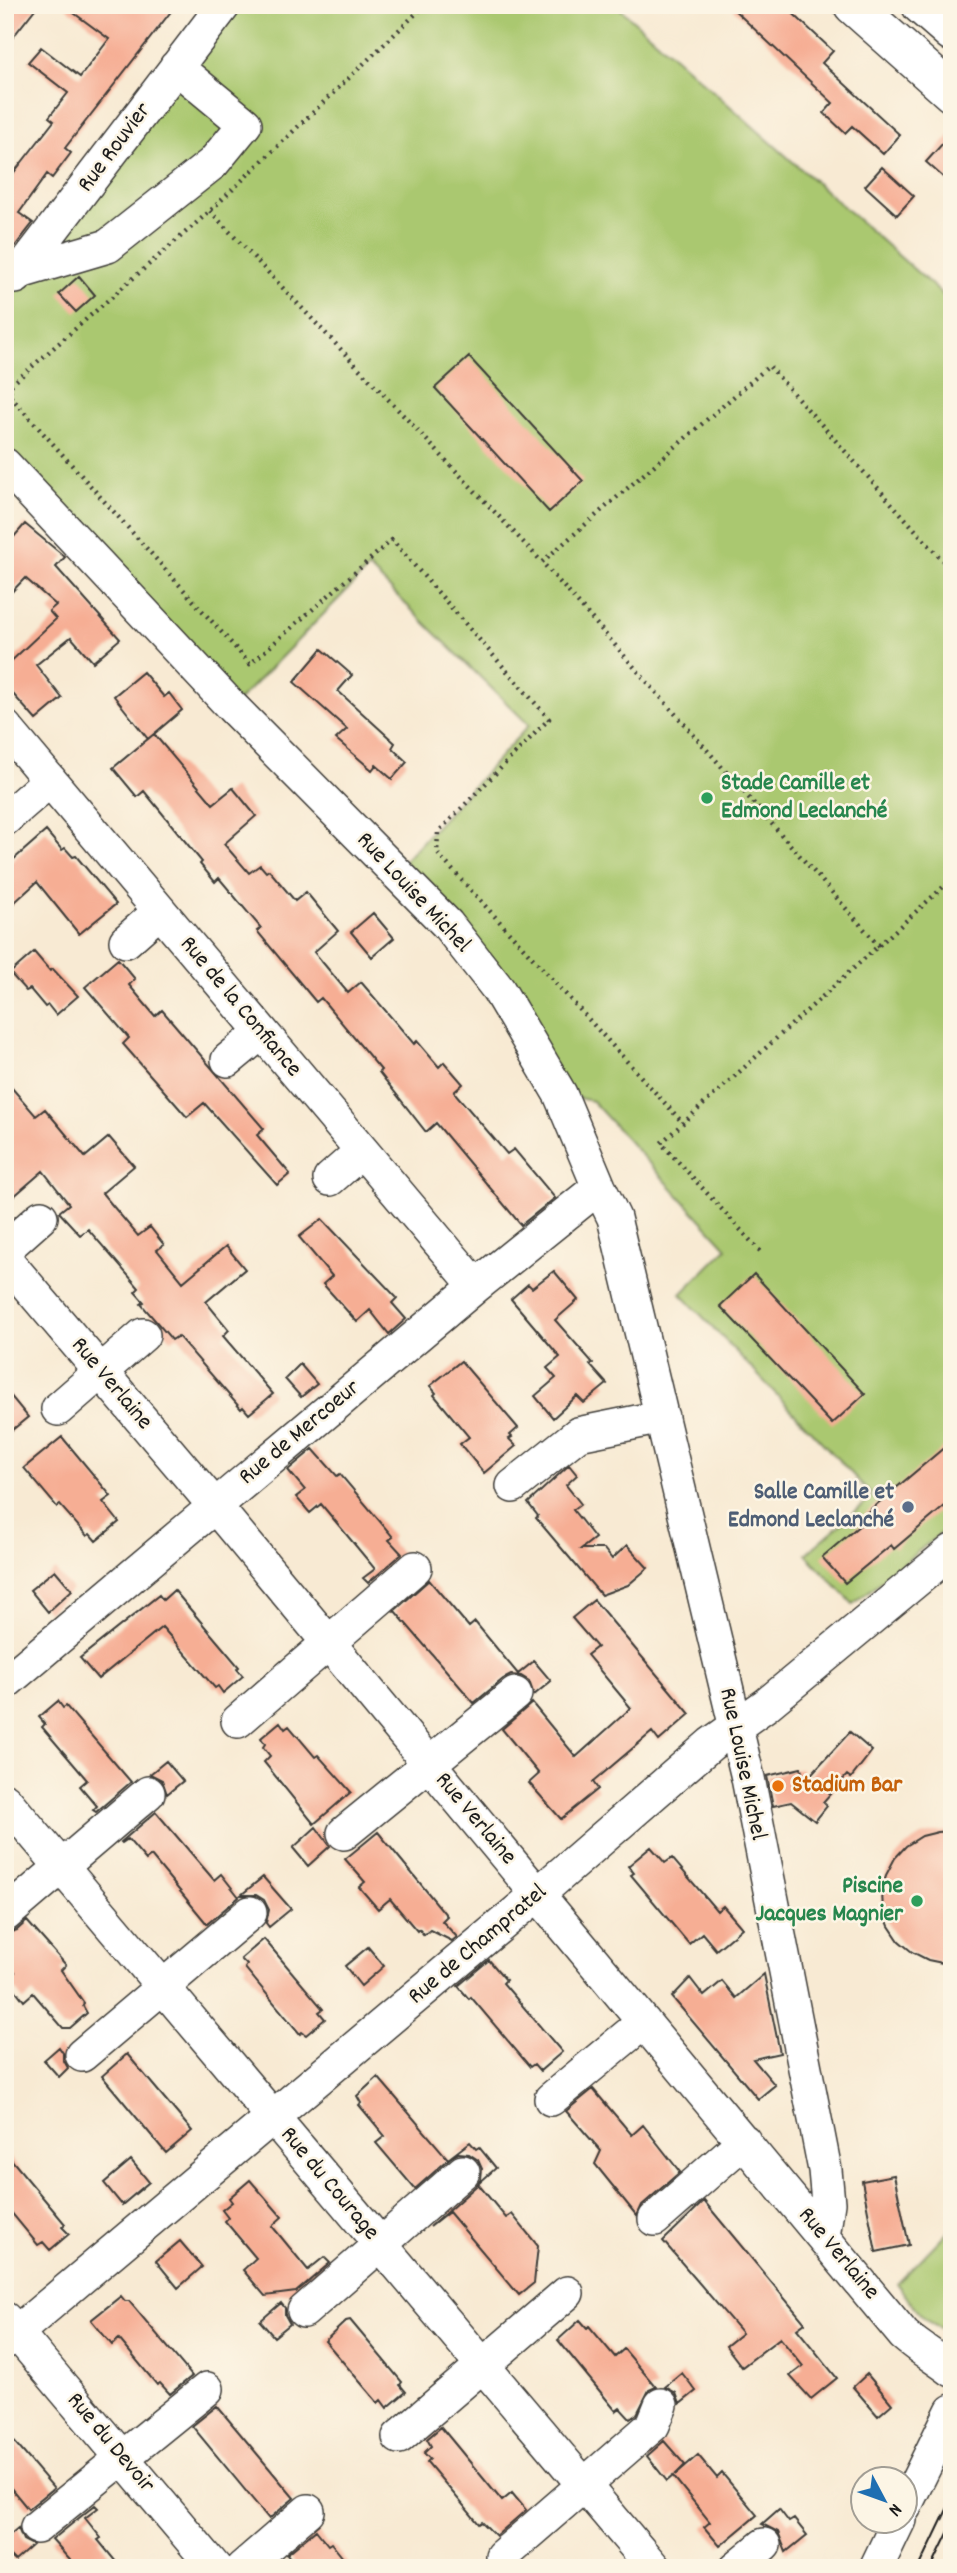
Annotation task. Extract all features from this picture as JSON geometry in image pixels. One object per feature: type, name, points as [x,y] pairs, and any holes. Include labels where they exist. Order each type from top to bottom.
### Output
[{"type":"main road","points":[[853,5],[952,93]]},
{"type":"main road","points":[[921,5],[952,32]]},
{"type":"street","name":"Rue Rouvier","points":[[12,281],[224,5]]},
{"type":"street","points":[[12,281],[108,247],[213,163],[245,124],[176,67]]},
{"type":"street","name":"Rue Louise Michel","points":[[5,466],[232,706],[447,924],[498,989],[561,1094],[598,1187],[614,1218],[748,1778],[825,2170],[828,2203],[823,2237]]},
{"type":"street","name":"Rue de la Confiance","points":[[5,727],[475,1286]]},
{"type":"street","points":[[5,818],[50,780]]},
{"type":"street","points":[[126,940],[160,911]]},
{"type":"street","points":[[228,1060],[262,1032]]},
{"type":"street","points":[[330,1179],[362,1151]]},
{"type":"street","name":"Rue de Mercoeur","points":[[5,1683],[475,1286],[598,1187]]},
{"type":"street","points":[[5,1249],[41,1217]]},
{"type":"street","name":"Rue Verlaine","points":[[5,1259],[214,1505],[904,2334],[923,2351],[952,2370]]},
{"type":"street","points":[[58,1409],[143,1335]]},
{"type":"street","points":[[513,1486],[578,1434],[662,1417]]},
{"type":"street","name":"Rue de Champratel","points":[[9,2331],[272,2118],[711,1744],[766,1704],[952,1551]]},
{"type":"street","points":[[239,1721],[415,1568]]},
{"type":"street","points":[[344,1833],[515,1694]]},
{"type":"street","points":[[5,1915],[148,1793]]},
{"type":"street","name":"Rue du Courage","points":[[5,1800],[654,2568]]},
{"type":"street","points":[[82,2055],[250,1913]]},
{"type":"street","points":[[551,2099],[644,2022]]},
{"type":"street","points":[[655,2219],[744,2141]]},
{"type":"street","points":[[304,2311],[463,2172]]},
{"type":"street","points":[[399,2437],[567,2293]]},
{"type":"street","name":"Rue du Devoir","points":[[9,2331],[123,2458],[215,2568]]},
{"type":"street","points":[[37,2528],[207,2389]]},
{"type":"street","points":[[502,2556],[653,2425],[661,2405]]},
{"type":"street","points":[[918,2481],[952,2411]]},
{"type":"street","points":[[242,2568],[308,2511]]},
{"type":"street","points":[[876,2568],[893,2534]]},
{"type":"street","points":[[736,2568],[764,2544]]},
{"type":"path","points":[[425,5],[210,211],[11,385],[10,396],[250,663],[392,540],[549,719],[438,832],[437,853],[683,1123]]},
{"type":"path","points":[[210,211],[542,562],[879,946]]},
{"type":"path","points":[[542,562],[769,366],[952,571]]},
{"type":"path","points":[[760,1251],[661,1143],[952,879]]},
{"type":"green space","name":"Stade Camille et Edmond Leclanché","points":[[224,5],[616,5],[952,303],[952,1524],[853,1604],[806,1554],[873,1496],[681,1294],[727,1248],[592,1101],[560,1094],[395,871],[529,725],[369,568],[232,707],[5,466],[5,290]]},
{"type":"green space","points":[[952,2227],[952,2327],[944,2328],[935,2326],[920,2314],[897,2284]]},
{"type":"building","points":[[5,5],[38,5],[5,47]]},
{"type":"building","points":[[63,5],[176,5],[65,148],[71,153],[52,178],[47,174],[19,213],[33,223],[5,259],[5,184],[54,121],[49,117],[68,93],[28,62],[41,47],[80,77],[109,39]]},
{"type":"building","points":[[729,5],[784,5],[833,51],[822,63],[900,135],[883,154],[852,126],[845,133],[824,113],[833,103]]},
{"type":"building","points":[[952,133],[952,185],[926,162]]},
{"type":"building","points":[[882,167],[914,196],[897,215],[865,186]]},
{"type":"building","points":[[79,276],[95,295],[76,312],[59,294]]},
{"type":"building","points":[[469,357],[583,481],[549,512],[435,388]]},
{"type":"building","points":[[25,524],[65,557],[56,567],[120,639],[93,662],[71,637],[36,665],[62,698],[36,720],[5,685],[5,667],[56,619],[49,611],[56,605],[25,578],[5,599],[5,547]]},
{"type":"building","points":[[322,649],[352,675],[338,691],[395,743],[392,748],[407,762],[392,779],[376,765],[372,770],[336,739],[347,729],[294,682]]},
{"type":"building","points":[[143,672],[164,697],[169,693],[182,710],[148,739],[114,696]]},
{"type":"building","points":[[154,734],[213,804],[233,788],[256,816],[224,844],[249,873],[260,865],[266,872],[269,870],[295,901],[306,892],[338,931],[314,952],[348,993],[361,982],[414,1044],[417,1041],[439,1067],[444,1062],[463,1084],[454,1092],[507,1154],[514,1149],[555,1198],[521,1225],[436,1123],[426,1132],[379,1072],[381,1070],[321,998],[316,1002],[257,931],[261,928],[219,878],[215,882],[144,791],[137,797],[113,768]]},
{"type":"building","points":[[46,831],[62,850],[65,848],[73,857],[76,856],[116,904],[79,934],[37,882],[5,911],[5,867]]},
{"type":"building","points":[[373,913],[394,938],[372,957],[351,932]]},
{"type":"building","points":[[34,952],[50,971],[53,969],[78,996],[56,1015],[48,1005],[45,1007],[30,989],[26,991],[10,973]]},
{"type":"building","points":[[118,959],[135,979],[129,985],[155,1016],[162,1010],[264,1129],[257,1135],[290,1174],[277,1185],[204,1103],[187,1117],[123,1044],[129,1038],[85,987]]},
{"type":"building","points":[[5,1080],[36,1116],[45,1109],[85,1157],[109,1137],[134,1166],[102,1193],[138,1236],[150,1227],[164,1245],[157,1250],[183,1282],[226,1246],[245,1269],[206,1302],[229,1330],[223,1336],[273,1394],[249,1414],[243,1407],[241,1409],[178,1336],[172,1340],[141,1304],[144,1302],[135,1292],[139,1288],[88,1229],[80,1235],[59,1212],[69,1204],[43,1171],[5,1204]]},
{"type":"building","points":[[322,1219],[397,1298],[392,1303],[406,1319],[389,1334],[370,1310],[357,1322],[323,1284],[332,1276],[299,1237]]},
{"type":"building","points":[[554,1271],[578,1300],[555,1320],[593,1363],[590,1365],[607,1384],[584,1403],[577,1396],[553,1418],[535,1396],[556,1378],[547,1368],[560,1357],[511,1299],[528,1284],[532,1288]]},
{"type":"building","points":[[754,1274],[865,1394],[832,1424],[720,1306]]},
{"type":"building","points":[[461,1361],[518,1428],[509,1439],[516,1446],[484,1473],[460,1444],[469,1437],[434,1395],[436,1393],[430,1386]]},
{"type":"building","points":[[300,1364],[317,1384],[301,1397],[285,1379]]},
{"type":"building","points":[[5,1389],[28,1417],[5,1436]]},
{"type":"building","points":[[62,1437],[111,1496],[103,1502],[119,1522],[96,1541],[90,1534],[87,1536],[60,1505],[57,1507],[24,1468]]},
{"type":"building","name":"Salle Camille et Edmond Leclanché","points":[[952,1441],[952,1500],[894,1549],[891,1545],[845,1583],[822,1557],[867,1519],[864,1515]]},
{"type":"building","points":[[313,1449],[337,1476],[340,1474],[393,1537],[389,1540],[402,1554],[368,1583],[363,1578],[375,1569],[321,1504],[310,1513],[296,1497],[305,1490],[288,1470]]},
{"type":"building","points":[[569,1465],[577,1475],[566,1485],[581,1504],[573,1510],[595,1538],[581,1549],[604,1549],[612,1559],[627,1545],[648,1568],[628,1585],[601,1595],[536,1518],[538,1516],[528,1503]]},
{"type":"building","points":[[55,1570],[72,1590],[48,1612],[30,1590]]},
{"type":"building","points":[[429,1580],[469,1627],[475,1622],[518,1674],[534,1661],[551,1681],[534,1695],[529,1681],[521,1676],[511,1675],[474,1703],[395,1611],[393,1612]]},
{"type":"building","points":[[174,1590],[239,1667],[237,1669],[243,1676],[223,1693],[218,1686],[215,1688],[162,1627],[98,1679],[80,1658],[159,1595],[163,1600]]},
{"type":"building","points":[[594,1600],[690,1714],[659,1741],[652,1732],[593,1782],[598,1789],[561,1819],[529,1783],[539,1774],[502,1729],[532,1703],[576,1757],[631,1708],[587,1655],[597,1647],[572,1618]]},
{"type":"building","points":[[58,1701],[63,1708],[66,1706],[131,1782],[96,1812],[93,1810],[97,1806],[80,1786],[87,1780],[42,1727],[45,1724],[39,1717]]},
{"type":"building","points":[[280,1722],[285,1729],[289,1726],[315,1757],[318,1755],[351,1792],[314,1824],[264,1762],[270,1756],[263,1747],[265,1744],[261,1738]]},
{"type":"building","points":[[850,1732],[872,1751],[851,1778],[847,1775],[823,1802],[827,1806],[815,1821],[791,1802],[773,1806],[767,1776],[801,1768],[804,1782]]},
{"type":"building","points":[[166,1761],[183,1781],[167,1794],[162,1780],[150,1774]]},
{"type":"building","points":[[156,1812],[214,1880],[221,1874],[239,1897],[207,1924],[151,1856],[146,1860],[128,1839],[121,1842]]},
{"type":"building","points":[[316,1827],[330,1846],[308,1866],[293,1848]]},
{"type":"building","name":"Piscine Jacques Magnier","points":[[952,1831],[952,1965],[928,1960],[899,1941],[883,1910],[882,1892],[886,1875],[895,1858],[906,1846],[922,1836]]},
{"type":"building","points":[[378,1832],[447,1916],[442,1921],[457,1937],[452,1941],[430,1930],[424,1935],[419,1929],[417,1931],[390,1899],[378,1909],[359,1887],[365,1882],[345,1859]]},
{"type":"building","points":[[651,1847],[665,1863],[672,1858],[717,1911],[723,1906],[742,1928],[716,1950],[702,1933],[689,1944],[631,1875],[634,1873],[628,1866]]},
{"type":"building","points":[[263,1877],[291,1909],[269,1927],[266,1923],[269,1910],[264,1900],[256,1895],[241,1895]]},
{"type":"building","points":[[27,1921],[66,1965],[61,1970],[84,2003],[87,2013],[70,2028],[63,2028],[33,1993],[24,2001],[7,1979],[15,1972],[5,1960],[5,1934],[17,1930]]},
{"type":"building","points":[[264,1939],[323,2009],[319,2012],[325,2019],[306,2035],[302,2032],[300,2034],[245,1968],[247,1965],[241,1959]]},
{"type":"building","points":[[368,1947],[384,1966],[361,1986],[345,1966]]},
{"type":"building","points":[[489,1960],[506,1980],[503,1983],[562,2052],[540,2071],[534,2064],[530,2067],[471,1997],[469,1999],[458,1986]]},
{"type":"building","points":[[764,1974],[780,2053],[753,2059],[775,2085],[758,2099],[672,1997],[690,1978],[704,1996],[722,1981],[736,1998]]},
{"type":"building","points":[[59,2047],[68,2068],[59,2077],[44,2060]]},
{"type":"building","points":[[127,2054],[192,2131],[166,2153],[102,2076]]},
{"type":"building","points":[[378,2077],[448,2159],[470,2142],[476,2149],[479,2147],[496,2168],[478,2184],[506,2218],[512,2214],[538,2246],[534,2283],[519,2295],[449,2212],[430,2227],[476,2186],[481,2179],[482,2169],[478,2160],[469,2154],[459,2153],[415,2189],[376,2143],[385,2136],[359,2105],[361,2103],[357,2096]]},
{"type":"building","points":[[593,2089],[632,2135],[643,2125],[680,2172],[642,2205],[637,2216],[595,2164],[601,2151],[566,2111]]},
{"type":"building","points":[[5,2152],[65,2224],[62,2227],[69,2234],[50,2250],[43,2242],[38,2245],[5,2205]]},
{"type":"building","points":[[131,2160],[149,2182],[122,2205],[104,2183]]},
{"type":"building","points":[[894,2175],[909,2245],[876,2252],[862,2181]]},
{"type":"building","points":[[250,2180],[282,2217],[272,2226],[308,2270],[324,2257],[330,2263],[296,2292],[265,2296],[243,2270],[256,2258],[225,2221],[228,2218],[222,2210],[232,2202],[229,2198]]},
{"type":"building","points":[[704,2201],[805,2323],[797,2329],[837,2378],[811,2399],[790,2376],[803,2366],[780,2338],[742,2367],[726,2346],[742,2333],[663,2241]]},
{"type":"building","points":[[180,2241],[202,2267],[178,2288],[156,2261]]},
{"type":"building","points":[[121,2296],[125,2301],[129,2301],[192,2376],[170,2394],[160,2383],[157,2385],[119,2339],[112,2345],[91,2320]]},
{"type":"building","points":[[281,2303],[290,2324],[274,2337],[260,2321]]},
{"type":"building","points":[[350,2320],[402,2382],[400,2385],[406,2392],[387,2408],[381,2400],[378,2403],[325,2341]]},
{"type":"building","points":[[580,2320],[587,2328],[589,2326],[615,2357],[624,2349],[656,2387],[649,2390],[637,2414],[630,2419],[620,2408],[616,2411],[558,2340]]},
{"type":"building","points":[[682,2373],[696,2391],[680,2404],[676,2393],[665,2387]]},
{"type":"building","points":[[867,2374],[892,2404],[878,2416],[853,2387]]},
{"type":"building","points":[[217,2406],[294,2498],[269,2519],[192,2426]]},
{"type":"building","points":[[441,2427],[502,2501],[512,2493],[526,2510],[496,2536],[482,2522],[479,2524],[427,2462],[430,2459],[424,2453],[431,2446],[427,2439]]},
{"type":"building","points":[[5,2431],[54,2488],[28,2509],[5,2481]]},
{"type":"building","points":[[664,2441],[685,2465],[675,2475],[698,2455],[717,2478],[722,2473],[757,2515],[720,2546],[704,2527],[710,2522],[673,2476],[667,2481],[647,2456]]},
{"type":"building","points":[[95,2505],[98,2508],[85,2518],[101,2538],[98,2540],[121,2568],[77,2568],[52,2540]]},
{"type":"building","points":[[779,2509],[789,2522],[794,2519],[807,2535],[786,2552],[778,2532],[762,2524]]},
{"type":"building","points":[[18,2528],[23,2540],[33,2545],[15,2561],[5,2551],[5,2539]]},
{"type":"building","points":[[316,2530],[328,2545],[331,2543],[351,2568],[298,2568],[287,2554]]},
{"type":"tram line","points":[[919,2568],[952,2499]]},
{"type":"tram line","points":[[931,2568],[952,2525]]},
{"type":"place","name":"Stade Camille et Edmond Leclanché","points":[[707,798]]},
{"type":"place","name":"Salle Camille et Edmond Leclanché","points":[[908,1507]]},
{"type":"place","name":"Stadium Bar","points":[[778,1786]]},
{"type":"place","name":"Piscine Jacques Magnier","points":[[917,1901]]}]
